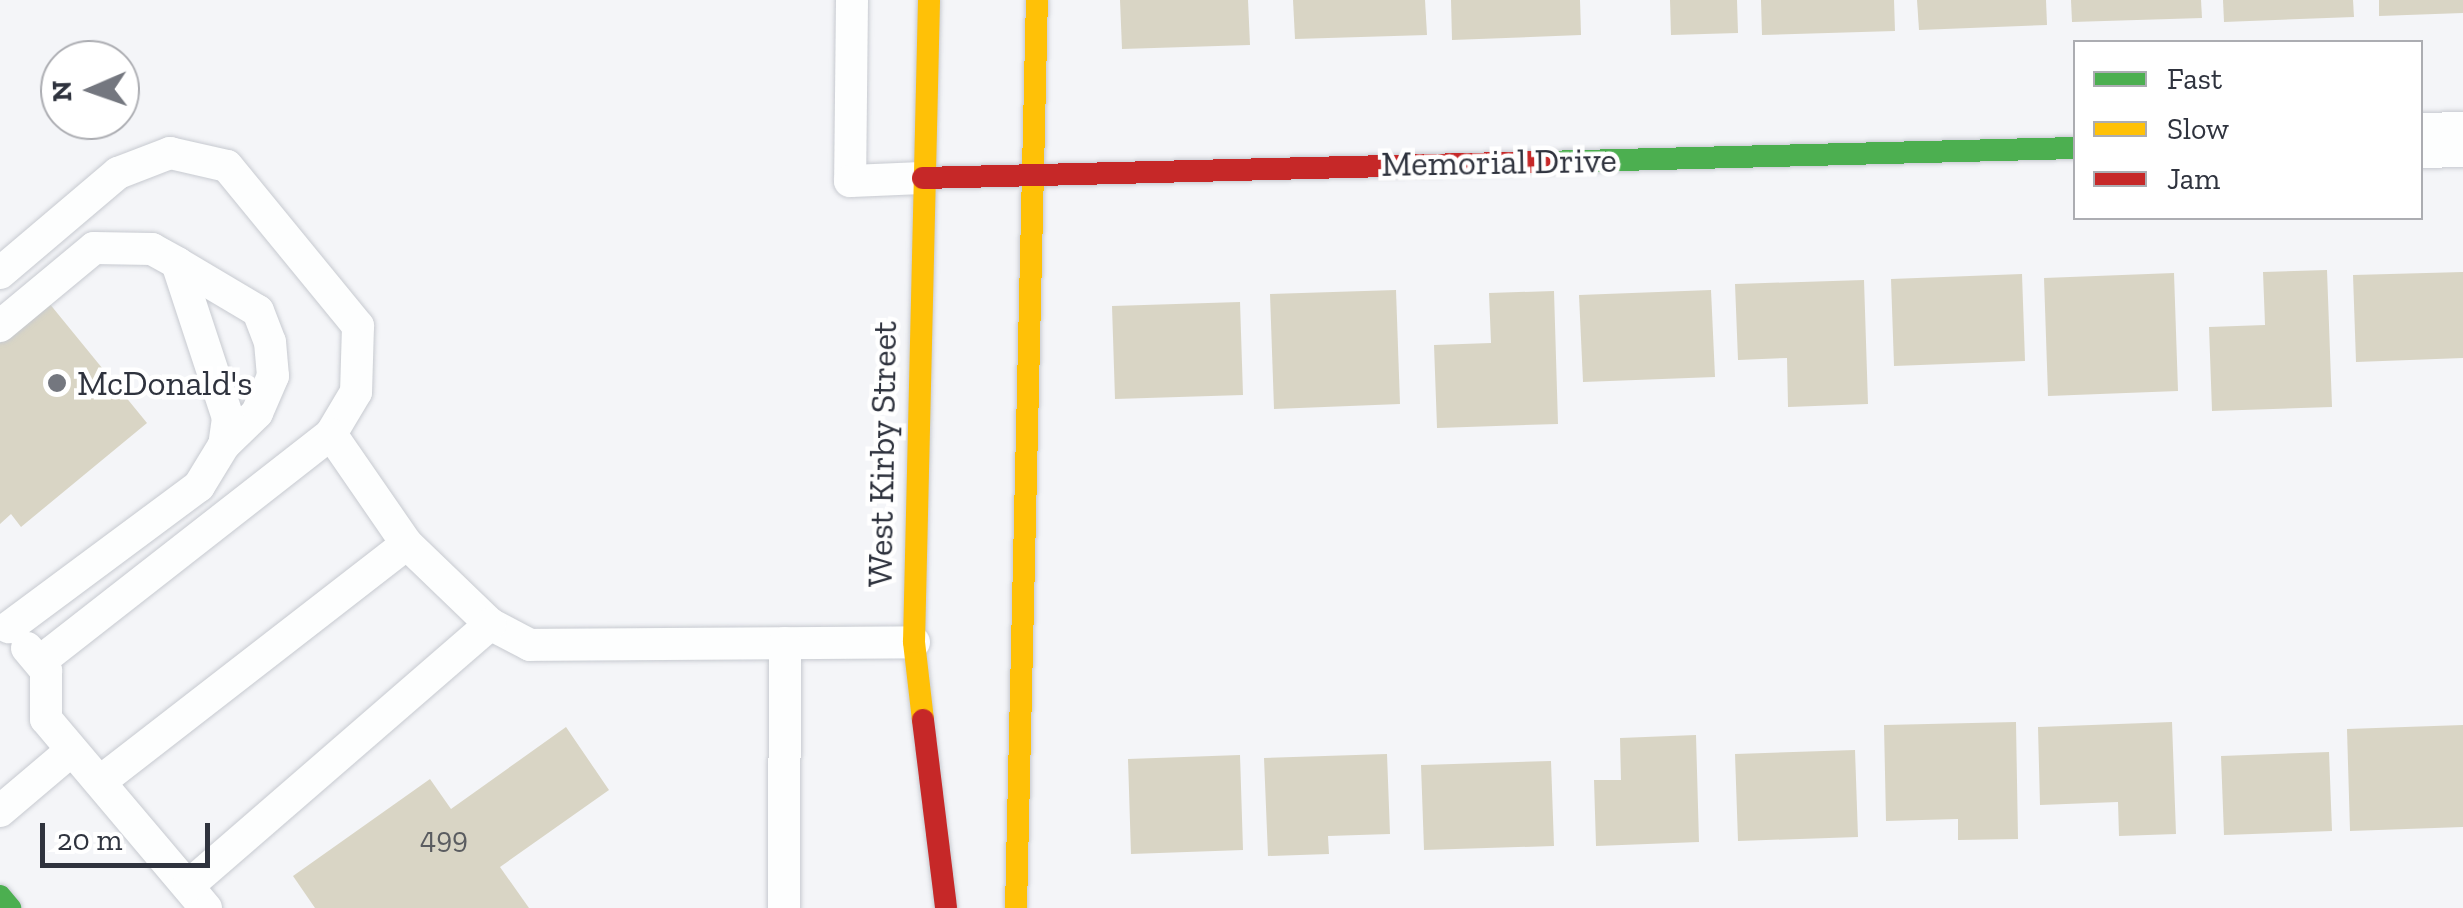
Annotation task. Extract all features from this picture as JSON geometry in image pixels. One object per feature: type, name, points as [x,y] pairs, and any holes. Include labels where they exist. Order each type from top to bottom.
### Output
[{"type":"main road","name":"West Kirby Street","points":[[928,0],[914,642],[946,908]]},
{"type":"main road","points":[[1016,908],[1037,0]]},
{"type":"main road","name":"Memorial Drive","points":[[923,178],[2073,148]]},
{"type":"main road","points":[[0,896],[10,908]]},
{"type":"street","points":[[2423,140],[2463,139]]},
{"type":"lane","points":[[852,0],[850,181],[923,178]]},
{"type":"lane","points":[[0,274],[118,172],[170,153],[227,166],[358,326],[356,392],[331,434],[39,662]]},
{"type":"lane","points":[[0,326],[94,248],[152,249],[258,312],[270,342],[272,376],[257,412],[224,445],[198,486],[5,621],[39,662],[46,719],[197,897],[490,624]]},
{"type":"lane","points":[[177,263],[228,418],[224,445]]},
{"type":"lane","points":[[331,434],[407,544],[490,624],[530,646],[914,642]]},
{"type":"lane","points":[[101,781],[407,544]]},
{"type":"lane","points":[[784,908],[785,643]]},
{"type":"lane","points":[[0,812],[72,750]]},
{"type":"building","points":[[1120,0],[1248,0],[1250,45],[1122,49]]},
{"type":"building","points":[[1293,0],[1425,0],[1427,35],[1295,39]]},
{"type":"building","points":[[1451,0],[1580,0],[1581,35],[1452,40]]},
{"type":"building","points":[[1670,0],[1737,0],[1738,33],[1671,35]]},
{"type":"building","points":[[1761,0],[1894,0],[1895,31],[1762,35]]},
{"type":"building","points":[[1917,0],[2046,0],[2047,25],[1919,30]]},
{"type":"building","points":[[2071,0],[2201,0],[2202,18],[2072,22]]},
{"type":"building","points":[[2223,0],[2353,0],[2354,17],[2224,22]]},
{"type":"building","points":[[2379,0],[2463,0],[2463,13],[2379,16]]},
{"type":"building","points":[[2327,270],[2332,407],[2212,411],[2209,327],[2265,325],[2263,272]]},
{"type":"building","points":[[2463,272],[2463,358],[2356,362],[2353,275]]},
{"type":"building","points":[[2174,273],[2178,391],[2048,396],[2044,278]]},
{"type":"building","points":[[2022,274],[2025,361],[1894,366],[1891,279]]},
{"type":"building","points":[[1864,280],[1868,404],[1788,407],[1787,358],[1738,360],[1735,284]]},
{"type":"building","points":[[1396,290],[1400,404],[1274,409],[1270,294]]},
{"type":"building","points":[[1711,290],[1715,377],[1583,382],[1579,295]]},
{"type":"building","points":[[1554,291],[1558,424],[1437,428],[1434,345],[1491,343],[1489,293]]},
{"type":"building","points":[[1240,302],[1243,395],[1115,399],[1112,306]]},
{"type":"building","name":"McDonald's","points":[[49,303],[147,423],[21,527],[11,514],[0,524],[0,343]]},
{"type":"building","points":[[2016,722],[2018,839],[1958,840],[1958,819],[1886,821],[1884,725]]},
{"type":"building","points":[[2172,722],[2176,834],[2119,836],[2118,802],[2040,805],[2038,727]]},
{"type":"building","points":[[2463,725],[2463,827],[2350,831],[2347,729]]},
{"type":"building","points":[[566,727],[609,790],[500,867],[529,908],[315,908],[293,876],[430,779],[451,809]]},
{"type":"building","points":[[1696,735],[1699,842],[1596,846],[1594,780],[1621,780],[1620,738]]},
{"type":"building","points":[[1855,750],[1858,837],[1738,841],[1735,754]]},
{"type":"building","points":[[2329,752],[2332,831],[2224,835],[2221,756]]},
{"type":"building","points":[[1387,754],[1390,834],[1328,836],[1329,854],[1268,856],[1264,758]]},
{"type":"building","points":[[1240,755],[1243,850],[1131,854],[1128,759]]},
{"type":"building","points":[[1551,761],[1554,846],[1424,850],[1421,765]]},
{"type":"traffic: fast","points":[[1544,162],[2073,148]]},
{"type":"traffic: fast","points":[[0,896],[10,908]]},
{"type":"traffic: slow","points":[[923,720],[914,642],[929,0]]},
{"type":"traffic: slow","points":[[1016,908],[1037,0]]},
{"type":"traffic: jam","points":[[923,178],[1544,162]]},
{"type":"traffic: jam","points":[[923,720],[946,908]]},
{"type":"place","name":"McDonald's","points":[[57,383]]}]
